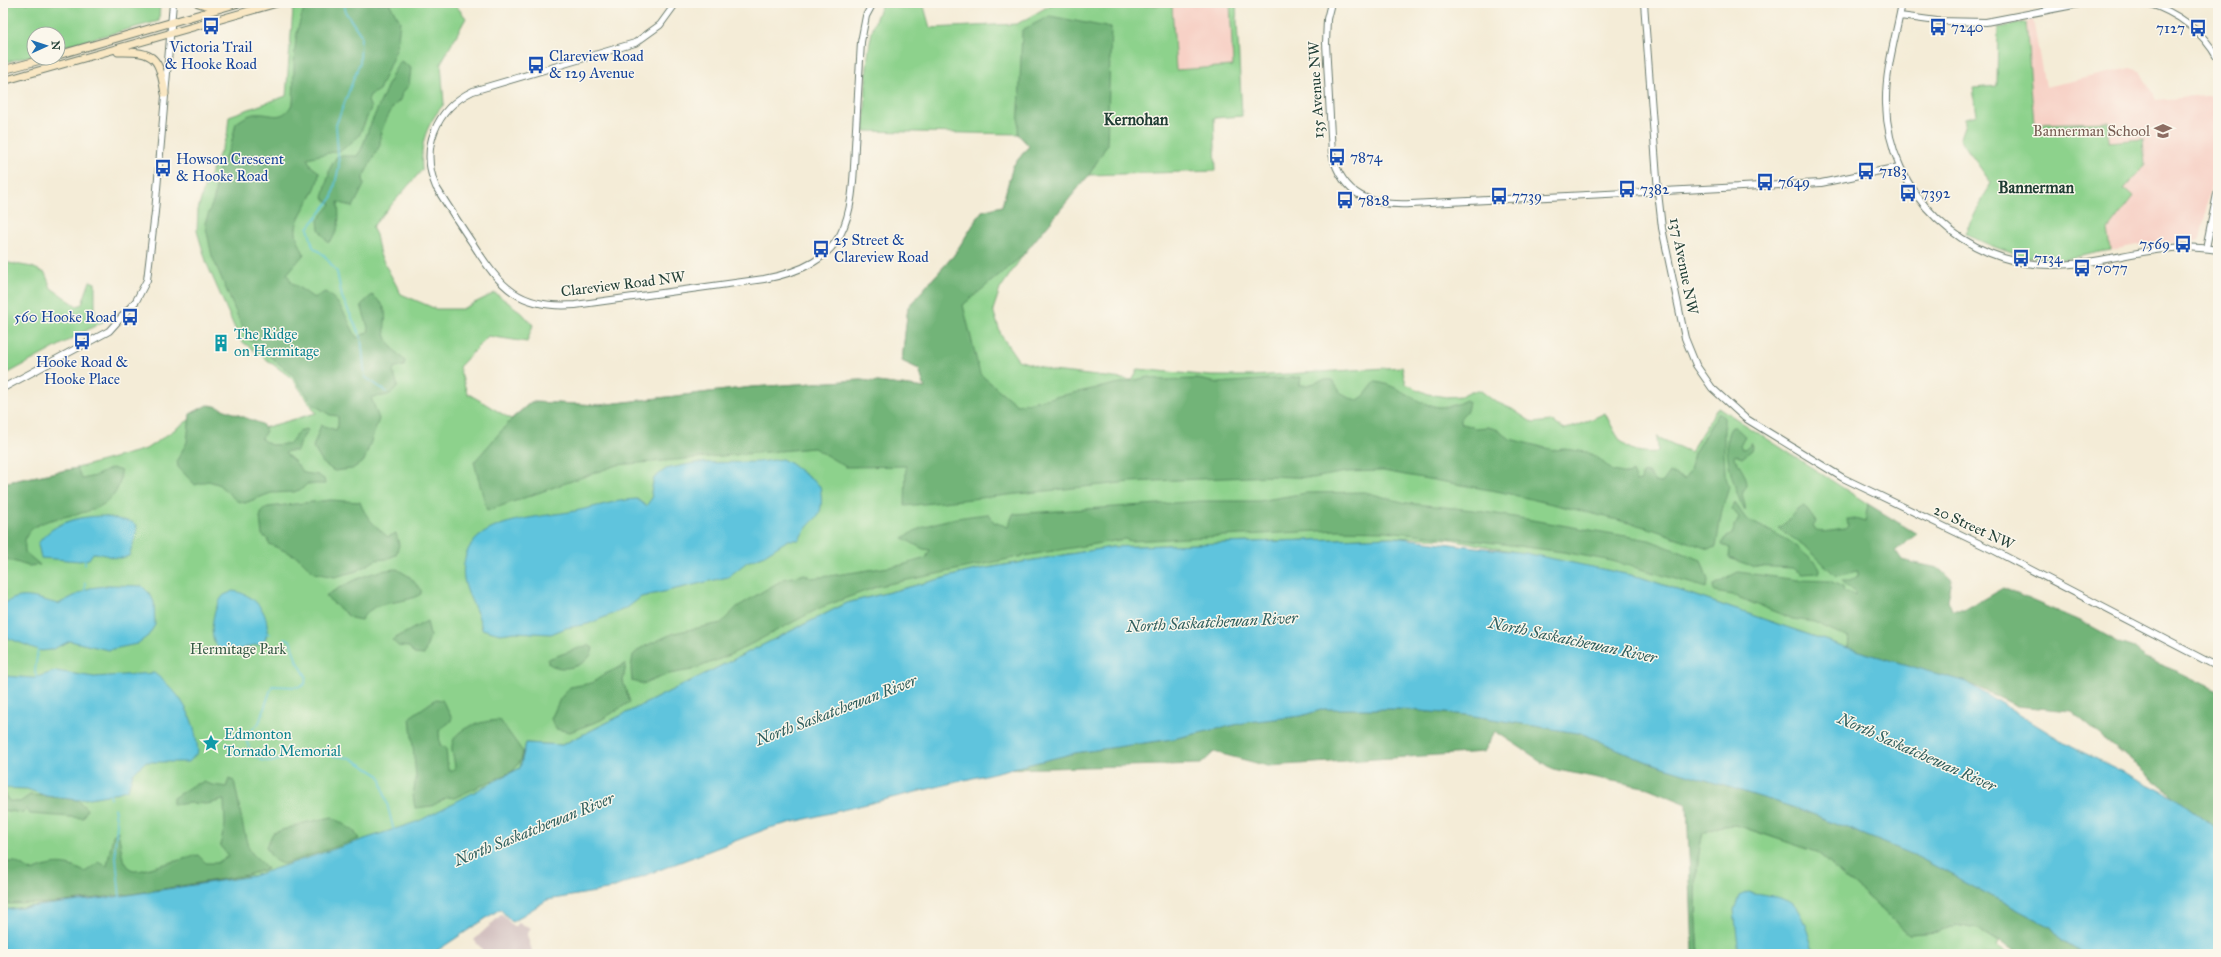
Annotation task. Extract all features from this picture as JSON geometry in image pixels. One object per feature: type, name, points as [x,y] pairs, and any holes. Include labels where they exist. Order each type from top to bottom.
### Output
[{"type":"main road","points":[[198,3],[217,6],[235,3]]},
{"type":"main road","points":[[66,53],[239,3]]},
{"type":"main road","points":[[3,81],[277,3]]},
{"type":"main road","points":[[108,52],[139,51],[152,57],[161,72],[165,94]]},
{"type":"main road","points":[[3,70],[26,64]]},
{"type":"street","points":[[3,388],[109,331],[136,301],[146,280],[151,256],[173,3]]},
{"type":"street","name":"Clareview Road NW","points":[[676,3],[660,25],[634,43],[473,91],[453,104],[439,121],[432,135],[429,158],[431,173],[436,187],[495,277],[521,297],[544,305],[575,305],[780,276],[800,270],[818,260],[831,248],[840,234],[852,202],[861,42],[866,16],[873,3]]},
{"type":"street","name":"135 Avenue NW","points":[[1331,3],[1327,19],[1326,43],[1332,154],[1341,176],[1356,193],[1370,200],[1393,205],[1658,192]]},
{"type":"street","name":"137 Avenue NW","points":[[1644,3],[1662,228],[1685,338],[1701,373],[1724,401]]},
{"type":"street","points":[[1902,3],[1888,74],[1886,98],[1889,131],[1899,167],[1922,204],[1958,237],[1995,256],[2014,261],[2041,265],[2071,264],[2172,248],[2206,248],[2218,250]]},
{"type":"street","points":[[1900,16],[1944,22],[1986,22],[2084,3]]},
{"type":"street","points":[[2146,3],[2181,18],[2199,33],[2218,59]]},
{"type":"street","points":[[1658,192],[1821,183],[1899,167]]},
{"type":"street","points":[[2206,248],[2218,189]]},
{"type":"street","name":"20 Street NW","points":[[1724,401],[1754,424],[1844,478],[1995,551],[2218,667]]},
{"type":"shaded area","points":[[1110,3],[1230,3],[1233,66],[1175,70],[1110,6]]},
{"type":"shaded area","name":"Bannerman School","points":[[2033,20],[2045,87],[2130,68],[2140,71],[2156,100],[2218,95],[2218,149],[2200,240],[2137,245],[2111,250],[2108,230],[2133,197],[2124,189],[2145,165],[2143,139],[2109,142],[2109,122],[2034,124],[2026,22]]},
{"type":"shaded area","points":[[502,914],[514,927],[519,923],[531,928],[527,935],[533,954],[480,954],[482,949],[474,940]]},
{"type":"green space","points":[[3,3],[160,3],[159,21],[66,46],[66,26],[26,26],[26,57],[3,63]]},
{"type":"green space","name":"Hermitage Park","points":[[320,3],[454,3],[466,18],[441,63],[444,104],[433,119],[423,143],[422,170],[372,227],[376,235],[380,255],[401,294],[436,309],[462,309],[495,293],[521,312],[533,325],[527,342],[488,336],[459,367],[467,393],[511,419],[531,402],[600,405],[752,387],[861,380],[925,388],[919,369],[902,361],[908,307],[954,255],[982,211],[1002,206],[1013,166],[1029,146],[1018,134],[864,131],[869,48],[872,32],[883,3],[923,3],[930,28],[1017,24],[1054,3],[1110,3],[1110,6],[1172,5],[1176,70],[1233,66],[1230,3],[1236,3],[1242,116],[1214,118],[1216,171],[1089,175],[1047,224],[1023,255],[1000,289],[993,310],[1001,335],[1018,360],[1053,371],[1132,380],[1138,369],[1211,376],[1254,376],[1402,367],[1406,384],[1428,394],[1446,397],[1461,396],[1471,391],[1481,391],[1494,401],[1512,409],[1533,423],[1551,421],[1564,429],[1577,426],[1605,413],[1614,431],[1624,444],[1637,451],[1646,452],[1658,452],[1657,437],[1690,452],[1718,407],[1868,504],[1848,648],[1640,577],[1451,539],[1393,537],[1112,547],[975,570],[847,603],[562,745],[526,743],[520,768],[418,823],[253,876],[3,910],[3,483],[77,468],[146,449],[211,405],[260,429],[316,413],[293,379],[240,340],[207,264],[197,231],[198,210],[204,188],[227,137],[229,116],[286,96],[293,10]]},
{"type":"green space","points":[[389,3],[400,21],[397,47],[379,90],[370,95],[368,101],[371,108],[359,136],[342,150],[307,158],[311,166],[319,172],[318,180],[296,226],[299,244],[304,254],[287,274],[292,283],[314,298],[325,292],[331,296],[344,313],[357,338],[369,331],[361,305],[372,295],[379,301],[385,312],[385,333],[387,339],[405,361],[404,366],[395,367],[393,372],[398,386],[395,390],[390,394],[371,397],[379,419],[364,461],[352,469],[334,471],[323,463],[313,447],[321,425],[336,430],[338,425],[338,416],[330,415],[313,404],[293,375],[247,338],[212,256],[205,223],[214,199],[218,171],[231,145],[236,123],[247,116],[254,114],[280,115],[289,109],[293,103],[295,52],[298,27],[307,4]]},
{"type":"green space","points":[[1050,16],[1111,28],[1107,145],[1089,175],[1023,255],[963,305],[980,374],[1017,405],[1149,377],[1163,380],[1197,379],[1218,383],[1301,377],[1300,385],[1308,385],[1323,380],[1332,380],[1344,395],[1358,400],[1364,396],[1375,382],[1398,389],[1428,405],[1439,407],[1452,406],[1466,400],[1469,402],[1467,411],[1461,417],[1461,423],[1475,428],[1488,427],[1499,430],[1510,439],[1554,450],[1564,449],[1587,452],[1598,458],[1613,471],[1628,474],[1632,472],[1636,482],[1641,481],[1642,474],[1648,473],[1655,482],[1662,483],[1670,472],[1684,479],[1690,470],[1694,453],[1719,412],[1724,418],[1725,474],[1729,487],[1722,510],[1716,547],[1708,549],[1649,528],[1501,492],[1383,471],[1346,472],[1313,478],[1271,476],[1130,482],[905,506],[906,466],[846,467],[814,448],[617,465],[487,511],[474,462],[511,420],[531,402],[600,405],[752,387],[861,380],[925,388],[919,369],[902,361],[908,307],[954,255],[982,211],[1002,206],[1013,166],[1029,146],[1018,134],[1022,30]]},
{"type":"green space","points":[[2026,22],[2034,124],[2109,122],[2109,142],[2143,139],[2145,165],[2124,189],[2133,197],[2108,230],[2111,250],[2053,260],[2031,258],[1985,243],[1965,233],[1991,183],[1960,139],[1965,118],[1977,115],[1973,88],[1997,86],[1998,28]]},
{"type":"green space","points":[[401,61],[411,68],[409,85],[402,93],[400,100],[393,107],[386,120],[380,135],[380,145],[363,177],[364,185],[353,207],[338,202],[339,219],[337,229],[328,243],[319,229],[318,220],[331,204],[323,198],[330,168],[337,156],[357,156],[361,150],[394,71]]},
{"type":"green space","points":[[3,262],[32,267],[45,273],[51,288],[77,306],[82,304],[90,281],[95,283],[95,317],[104,321],[3,376]]},
{"type":"green space","points":[[207,405],[215,406],[262,424],[266,431],[261,439],[271,445],[289,444],[299,431],[306,429],[308,430],[300,442],[297,451],[288,451],[285,453],[304,473],[318,475],[324,479],[325,484],[307,484],[302,489],[294,492],[271,493],[245,503],[237,501],[218,484],[208,481],[195,485],[178,467],[177,460],[187,442],[190,414]]},
{"type":"green space","points":[[1732,427],[1735,427],[1745,436],[1740,445],[1742,449],[1747,448],[1751,442],[1753,446],[1752,450],[1742,458],[1735,455],[1734,458],[1743,471],[1747,482],[1747,486],[1742,496],[1745,504],[1745,511],[1737,494],[1730,469],[1727,444],[1728,434]]},
{"type":"green space","points":[[77,468],[82,479],[95,476],[112,468],[121,471],[117,489],[108,501],[94,509],[47,521],[34,527],[25,539],[25,552],[40,565],[28,566],[3,558],[3,483]]},
{"type":"green space","points":[[1365,492],[1406,503],[1473,510],[1649,540],[1701,560],[1708,580],[1707,588],[1612,561],[1563,552],[1457,538],[1385,531],[1338,530],[1130,541],[1125,539],[1023,556],[879,586],[822,607],[730,655],[692,670],[669,674],[643,684],[632,681],[631,668],[633,655],[641,648],[674,633],[721,623],[737,607],[784,579],[805,574],[811,578],[829,576],[902,565],[926,558],[930,550],[923,549],[903,538],[912,532],[944,521],[988,514],[994,522],[1008,527],[1013,514],[1202,501],[1259,501],[1306,493]]},
{"type":"green space","points":[[330,500],[360,502],[368,517],[388,537],[396,533],[399,545],[396,555],[386,559],[376,560],[357,571],[335,577],[314,573],[298,557],[269,544],[268,539],[262,535],[260,517],[263,509],[268,507]]},
{"type":"green space","points":[[1735,503],[1746,519],[1788,540],[1818,565],[1820,569],[1818,573],[1802,574],[1792,568],[1752,566],[1729,558],[1730,548],[1722,545],[1724,539],[1732,534],[1739,517],[1732,509]]},
{"type":"green space","points":[[1868,504],[1917,534],[1895,551],[1901,560],[1938,568],[1952,580],[1948,600],[1952,610],[1964,610],[2003,588],[2082,622],[2120,643],[2135,648],[2143,658],[2179,672],[2218,691],[2218,830],[2175,797],[2071,711],[2017,706],[1966,682],[1848,648],[1849,638],[1814,622],[1793,619],[1732,595],[1714,592],[1713,585],[1738,572],[1798,580],[1830,581],[1843,587],[1844,593],[1850,593],[1855,596],[1855,592],[1842,581],[1850,581],[1858,576],[1858,571],[1836,576],[1806,547],[1778,528],[1787,522],[1797,509],[1803,506],[1816,522],[1813,526],[1816,531],[1827,532],[1845,529],[1848,526],[1847,519],[1855,519],[1865,522]]},
{"type":"green space","points":[[397,569],[410,577],[421,590],[421,594],[413,598],[380,605],[373,608],[366,613],[361,620],[351,618],[325,596],[351,582],[369,575]]},
{"type":"green space","points":[[427,621],[430,636],[424,655],[414,654],[409,647],[398,646],[392,640]]},
{"type":"green space","points":[[588,645],[593,648],[591,654],[581,664],[567,668],[560,668],[548,663],[548,659]]},
{"type":"green space","points":[[626,664],[623,681],[630,702],[601,720],[570,732],[556,729],[551,719],[560,699],[570,687],[592,683],[605,674]]},
{"type":"green space","points":[[436,699],[442,700],[452,718],[450,722],[439,730],[440,745],[446,748],[448,770],[455,770],[452,751],[456,736],[468,727],[485,722],[500,720],[523,752],[521,760],[513,771],[454,798],[448,797],[432,806],[415,808],[413,795],[416,777],[410,717]]},
{"type":"green space","points":[[1324,709],[1397,709],[1468,715],[1583,734],[1645,761],[1805,811],[1914,855],[2050,927],[2061,940],[2083,954],[2020,954],[1978,929],[1955,925],[1938,932],[1909,934],[1817,852],[1736,825],[1721,826],[1703,833],[1698,863],[1696,894],[1699,954],[1693,954],[1687,804],[1648,788],[1553,769],[1495,731],[1484,752],[1268,766],[1214,752],[1201,764],[1009,769],[1075,753],[1172,739],[1248,722],[1301,716]]},
{"type":"green space","points":[[229,779],[234,781],[248,846],[252,853],[267,869],[247,875],[132,894],[54,903],[3,904],[3,862],[15,862],[32,871],[58,864],[78,868],[85,872],[99,862],[107,866],[113,835],[118,831],[123,859],[130,869],[139,871],[198,855],[206,863],[217,863],[228,856],[220,845],[225,825],[224,800],[207,804],[190,803],[173,805],[173,798],[193,785],[204,782],[226,787]]},
{"type":"green space","points":[[3,792],[9,801],[20,802],[30,795],[46,796],[78,800],[87,809],[83,818],[30,814],[26,809],[22,813],[3,810]]},
{"type":"green space","points":[[332,817],[354,831],[359,839],[284,864],[275,860],[266,847],[273,833],[304,823]]},
{"type":"green space","points":[[1736,825],[1817,852],[1909,934],[1938,932],[1955,925],[1978,929],[1999,942],[1997,947],[2008,954],[1699,954],[1696,893],[1698,863],[1703,833],[1721,826]]},
{"type":"water","points":[[782,459],[820,486],[821,507],[819,513],[804,531],[799,540],[788,540],[763,556],[747,562],[728,577],[641,597],[627,608],[588,624],[566,628],[551,634],[515,632],[500,634],[482,629],[480,620],[464,581],[464,563],[469,548],[479,536],[493,528],[526,518],[575,511],[621,501],[637,499],[646,506],[652,498],[651,492],[654,478],[666,469],[695,463],[758,462]]},
{"type":"water","points":[[103,516],[132,522],[137,526],[129,556],[124,558],[115,558],[93,553],[89,559],[80,561],[41,558],[38,544],[50,531],[75,519]]},
{"type":"water","name":"North Saskatchewan River","points":[[1393,537],[1525,553],[1640,577],[1848,648],[1966,682],[2072,747],[2175,797],[2218,830],[2218,954],[2083,954],[2061,940],[2050,927],[1914,855],[1805,811],[1645,761],[1583,734],[1468,715],[1397,709],[1324,709],[1301,716],[1248,722],[1172,739],[1075,753],[769,828],[607,890],[547,900],[512,922],[500,909],[432,954],[3,954],[3,910],[115,897],[253,876],[419,821],[520,768],[526,743],[562,745],[847,603],[975,570],[1112,547]]},
{"type":"water","points":[[112,585],[142,586],[150,594],[154,602],[155,625],[148,636],[137,644],[108,650],[70,641],[51,650],[41,651],[3,636],[3,605],[10,600],[30,597],[58,604],[90,588]]},
{"type":"water","points":[[232,591],[247,595],[263,611],[266,618],[267,633],[265,640],[262,643],[226,651],[219,648],[215,643],[212,626],[216,608],[220,600],[224,595]]},
{"type":"water","points":[[56,671],[94,677],[154,673],[172,689],[185,707],[194,728],[198,752],[189,762],[145,762],[133,774],[128,789],[113,794],[78,800],[46,796],[27,789],[3,788],[3,676],[34,678]]},
{"type":"water","points":[[1748,892],[1778,897],[1793,904],[1802,918],[1812,947],[1822,954],[1739,954],[1734,910],[1739,896]]},
{"type":"waterway","points":[[344,3],[346,13],[361,35],[360,62],[336,125],[339,166],[332,198],[308,228],[313,247],[324,255],[337,272],[342,297],[361,337],[365,377],[387,392]]},
{"type":"waterway","points":[[85,560],[85,565]]},
{"type":"waterway","points":[[85,583],[85,591]]},
{"type":"waterway","points":[[265,633],[270,634]]},
{"type":"waterway","points":[[285,638],[290,640],[296,659],[306,676],[305,684],[300,687],[272,686],[259,723],[245,737],[251,753],[261,760],[271,762],[312,750],[334,756],[351,758],[380,776],[394,831]]},
{"type":"waterway","points":[[37,678],[35,671],[38,648]]},
{"type":"waterway","points":[[110,794],[111,799]]},
{"type":"waterway","points":[[114,808],[117,823],[115,848],[120,898]]},
{"type":"place","name":"Victoria Trail & Hooke Road","points":[[211,26]]},
{"type":"place","name":"7240","points":[[1938,27]]},
{"type":"place","name":"7127","points":[[2198,28]]},
{"type":"place","name":"Clareview Road & 129 Avenue","points":[[536,65]]},
{"type":"place","name":"Bannerman School","points":[[2163,131]]},
{"type":"place","name":"7874","points":[[1337,157]]},
{"type":"place","name":"Howson Crescent & Hooke Road","points":[[163,168]]},
{"type":"place","name":"7183","points":[[1866,171]]},
{"type":"place","name":"7649","points":[[1765,182]]},
{"type":"place","name":"7382","points":[[1627,189]]},
{"type":"place","name":"7392","points":[[1908,193]]},
{"type":"place","name":"7739","points":[[1499,196]]},
{"type":"place","name":"7828","points":[[1345,200]]},
{"type":"place","name":"7569","points":[[2183,244]]},
{"type":"place","name":"25 Street & Clareview Road","points":[[821,249]]},
{"type":"place","name":"7134","points":[[2021,258]]},
{"type":"place","name":"7077","points":[[2082,268]]},
{"type":"place","name":"560 Hooke Road","points":[[130,317]]},
{"type":"place","name":"Hooke Road & Hooke Place","points":[[82,341]]},
{"type":"place","name":"The Ridge on Hermitage","points":[[221,343]]},
{"type":"place","name":"Edmonton Tornado Memorial","points":[[211,743]]},
{"type":"district","name":"Kernohan","points":[[1136,119]]},
{"type":"district","name":"Bannerman","points":[[2036,187]]}]
